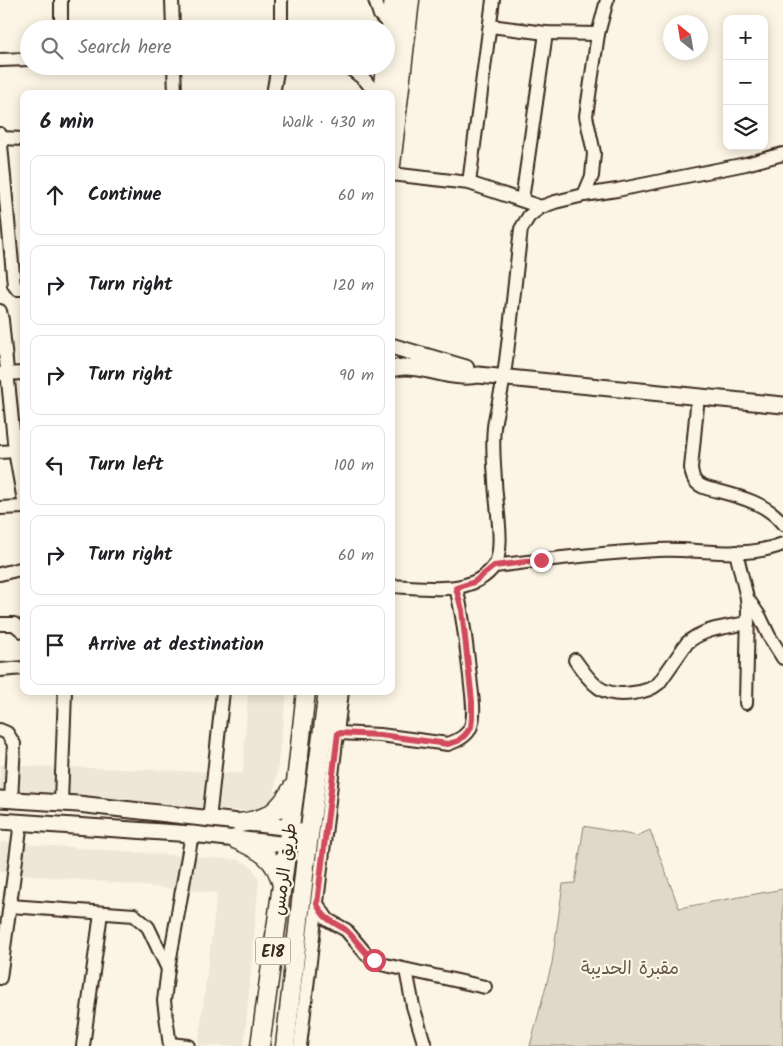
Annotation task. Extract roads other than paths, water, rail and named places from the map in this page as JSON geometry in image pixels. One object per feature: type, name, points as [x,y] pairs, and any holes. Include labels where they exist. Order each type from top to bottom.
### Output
[{"type":"highway","points":[[391,20],[394,0]]},
{"type":"highway","points":[[395,130],[410,0]]},
{"type":"highway","points":[[382,90],[384,75]]},
{"type":"highway","name":"طريق الرمس","points":[[260,1046],[282,885],[300,835],[296,782],[306,695]]},
{"type":"highway","name":"طريق الرمس","points":[[285,1046],[300,835],[327,695]]},
{"type":"highway","points":[[282,885],[277,870],[268,857],[237,831],[274,812],[284,801],[296,782]]},
{"type":"main road","points":[[395,347],[465,368],[478,374]]},
{"type":"main road","points":[[395,368],[405,367],[464,376],[478,374],[698,396],[780,402]]},
{"type":"main road","points":[[6,799],[61,802],[209,820],[237,831]]},
{"type":"main road","points":[[20,822],[31,818],[71,822],[77,816],[78,804]]},
{"type":"main road","points":[[0,821],[192,834],[237,831],[300,835]]},
{"type":"street","points":[[61,0],[61,20]]},
{"type":"street","points":[[172,0],[173,20]]},
{"type":"street","points":[[281,0],[281,20]]},
{"type":"street","points":[[375,0],[383,20]]},
{"type":"street","points":[[469,183],[493,0]]},
{"type":"street","points":[[584,195],[592,176],[594,153],[586,116],[598,34],[607,0]]},
{"type":"street","points":[[490,26],[546,33],[598,34]]},
{"type":"street","points":[[522,200],[546,33]]},
{"type":"street","points":[[0,60],[20,59]]},
{"type":"street","points":[[174,75],[175,90]]},
{"type":"street","points":[[274,90],[276,75]]},
{"type":"street","points":[[359,75],[373,90]]},
{"type":"street","points":[[0,134],[5,238],[14,285],[20,289]]},
{"type":"street","points":[[0,138],[20,139]]},
{"type":"street","points":[[395,586],[456,588],[474,582],[494,566],[499,555],[500,542],[495,499],[494,428],[504,377],[521,229],[529,216],[541,207],[584,195],[617,190],[783,154]]},
{"type":"street","points":[[395,174],[469,183],[541,207]]},
{"type":"street","points":[[0,311],[4,374],[19,459]]},
{"type":"street","points":[[4,374],[20,373]]},
{"type":"street","points":[[698,396],[691,468],[692,477],[704,487],[733,495],[763,507],[772,512],[783,524]]},
{"type":"street","points":[[0,452],[19,459]]},
{"type":"street","points":[[0,508],[20,507]]},
{"type":"street","points":[[494,566],[550,559],[660,550],[736,552],[766,550],[783,544]]},
{"type":"street","points":[[736,552],[747,598],[746,703]]},
{"type":"street","points":[[0,574],[20,569]]},
{"type":"street","points":[[338,733],[380,735],[448,744],[458,741],[465,735],[471,727],[472,701],[462,610],[456,588]]},
{"type":"street","points":[[747,598],[783,658]]},
{"type":"street","points":[[575,660],[593,683],[606,692],[613,695],[643,692],[652,689],[658,683],[693,638],[707,631],[748,623]]},
{"type":"street","points":[[0,624],[14,624],[20,629]]},
{"type":"street","points":[[0,670],[20,668]]},
{"type":"street","points":[[61,802],[65,695]]},
{"type":"street","points":[[209,820],[223,695]]},
{"type":"street","points":[[300,1046],[342,695]]},
{"type":"street","points":[[0,730],[7,733],[14,744],[6,799]]},
{"type":"street","points":[[0,978],[20,822]]},
{"type":"street","points":[[188,1046],[170,1045],[164,1000],[192,834]]},
{"type":"street","points":[[0,875],[14,876]]},
{"type":"street","points":[[317,904],[324,915],[334,924],[346,930],[360,949],[374,960],[389,967],[485,987]]},
{"type":"street","points":[[10,906],[134,915],[141,919],[148,927],[168,969]]},
{"type":"street","points":[[83,1046],[101,913]]},
{"type":"street","points":[[314,935],[323,928],[334,924]]},
{"type":"street","points":[[406,970],[413,1006],[425,1046]]},
{"type":"park label","name":"مقبرة الحديبة","points":[[630,968]]}]
